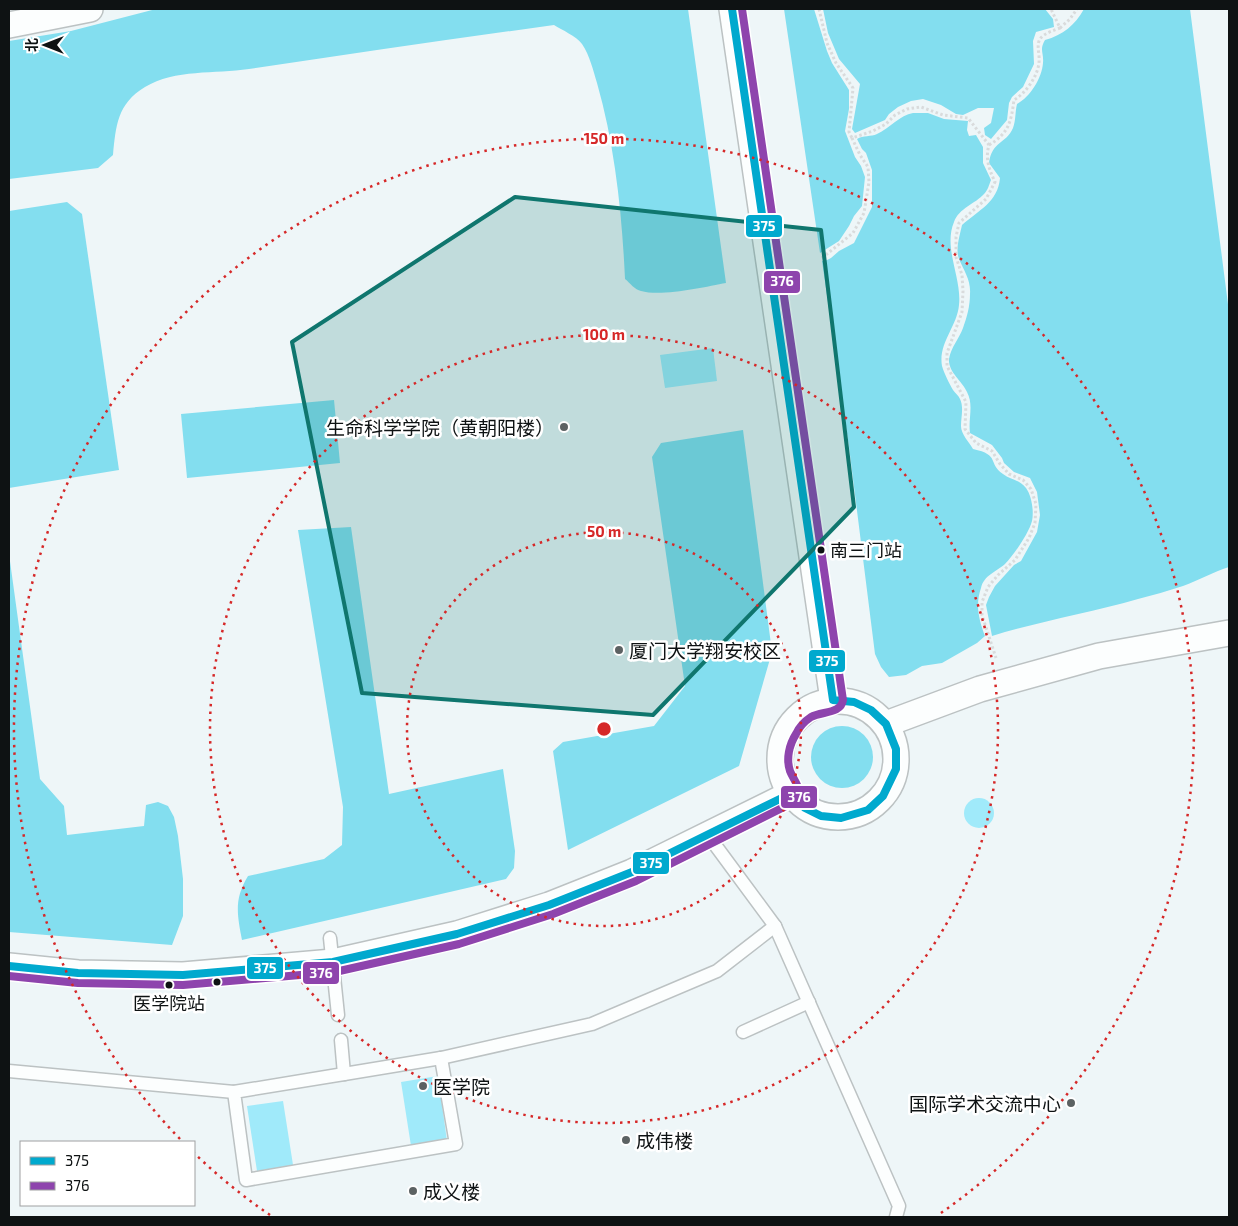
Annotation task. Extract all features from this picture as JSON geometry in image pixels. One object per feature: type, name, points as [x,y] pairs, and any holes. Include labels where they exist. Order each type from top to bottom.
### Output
[{"type":"street","points":[[9,26],[90,9]]},
{"type":"street","points":[[732,9],[833,700]]},
{"type":"street","points":[[886,724],[980,689],[1099,656],[1229,633]]},
{"type":"street","points":[[833,700],[854,702],[871,710],[886,724],[896,748],[896,769],[884,796],[868,810],[841,818],[821,816],[805,808],[790,794],[780,772],[779,751],[782,740],[792,722],[807,708],[833,700]]},
{"type":"street","points":[[9,966],[78,973],[183,975],[333,962],[457,934],[549,905],[632,872],[790,794]]},
{"type":"lane","points":[[707,834],[775,926],[899,1206],[896,1217]]},
{"type":"lane","points":[[9,1071],[234,1092],[441,1058],[592,1024],[717,971],[775,926]]},
{"type":"lane","points":[[330,938],[338,1015]]},
{"type":"lane","points":[[743,1032],[809,1002]]},
{"type":"lane","points":[[342,1040],[344,1074]]},
{"type":"lane","points":[[234,1092],[246,1180],[456,1144],[441,1058]]},
{"type":"path","points":[[819,9],[827,42],[836,63],[853,88],[850,132],[860,155],[868,167],[869,182],[864,213],[853,234],[822,258]]},
{"type":"path","points":[[1051,9],[1060,28]]},
{"type":"path","points":[[1004,682],[982,615],[982,602],[988,588],[998,575],[1015,560],[1029,538],[1035,523],[1036,504],[1031,489],[1023,480],[1009,474],[992,451],[976,443],[965,429],[966,402],[947,366],[947,354],[962,312],[962,275],[956,257],[956,238],[959,223],[986,199],[995,182],[987,162],[986,153],[988,145],[998,139],[1009,126],[1014,100],[1022,95],[1034,78],[1039,63],[1039,41],[1042,36],[1060,28],[1077,9]]},
{"type":"path","points":[[852,138],[873,131],[907,109],[920,107],[943,116],[968,118],[988,145]]},
{"type":"highlighted area","points":[[515,197],[821,230],[854,507],[653,715],[362,693],[292,342]]},
{"type":"shaded area","points":[[156,9],[688,9],[726,283],[683,291],[650,293],[637,289],[625,279],[617,180],[609,131],[597,83],[589,58],[582,44],[573,36],[554,25],[249,69],[169,77],[145,87],[123,108],[117,125],[113,155],[98,168],[9,179],[9,41],[71,31]]},
{"type":"shaded area","points":[[784,9],[814,9],[832,63],[849,90],[849,109],[845,131],[865,177],[862,206],[839,241],[820,253]]},
{"type":"shaded area","points":[[823,9],[1045,9],[1053,19],[1054,27],[1036,32],[1033,41],[1034,64],[1023,87],[1012,97],[1009,103],[1007,120],[991,139],[985,135],[984,128],[991,123],[994,108],[978,108],[963,115],[956,114],[941,105],[923,99],[911,101],[898,107],[885,120],[855,133],[852,129],[860,84],[839,59],[828,33]]},
{"type":"shaded area","points":[[1084,9],[1190,9],[1229,312],[1229,567],[1166,591],[992,636],[986,605],[989,597],[995,586],[1014,565],[1021,561],[1037,532],[1040,515],[1037,492],[1030,478],[1014,472],[1004,463],[992,445],[970,433],[969,397],[949,364],[951,351],[966,320],[970,298],[968,280],[958,255],[958,242],[962,225],[987,205],[996,193],[1000,178],[989,163],[991,156],[996,146],[1007,137],[1013,128],[1017,104],[1031,92],[1038,81],[1042,69],[1043,43],[1045,40],[1068,29]]},
{"type":"shaded area","points":[[913,113],[928,113],[944,119],[968,121],[967,130],[969,136],[976,135],[983,147],[983,163],[991,180],[989,186],[980,198],[956,217],[951,232],[959,305],[955,321],[945,342],[942,366],[945,375],[961,402],[962,432],[973,449],[987,454],[991,457],[998,470],[1009,478],[1021,483],[1026,488],[1031,500],[1033,513],[1030,526],[1016,550],[1005,564],[985,580],[979,594],[978,606],[985,636],[977,643],[942,663],[922,666],[906,675],[889,677],[881,667],[875,654],[849,447],[822,261],[831,258],[854,243],[872,207],[872,170],[866,153],[857,139],[877,134],[904,116]]},
{"type":"shaded area","points":[[67,202],[82,214],[119,470],[9,488],[9,211]]},
{"type":"shaded area","points":[[713,348],[717,381],[665,388],[660,355]]},
{"type":"shaded area","points":[[334,400],[340,463],[187,478],[181,414]]},
{"type":"shaded area","points":[[743,430],[772,652],[739,766],[568,850],[553,751],[563,742],[654,726],[685,686],[652,457],[661,443]]},
{"type":"shaded area","points":[[351,527],[389,794],[503,769],[515,851],[514,868],[506,879],[242,940],[238,907],[240,892],[248,876],[324,859],[342,845],[343,807],[298,530]]},
{"type":"shaded area","points":[[9,554],[40,779],[64,806],[67,835],[144,826],[146,805],[158,802],[168,806],[174,817],[178,836],[183,879],[183,916],[172,945],[9,932]]},
{"type":"shaded area","points":[[842,726],[854,728],[864,735],[871,745],[873,757],[871,769],[864,779],[854,786],[842,788],[830,786],[820,779],[813,769],[811,757],[813,745],[820,735],[830,728]]},
{"type":"shaded area","points":[[979,798],[985,799],[993,807],[993,819],[985,827],[979,828],[973,827],[965,819],[964,813],[965,807],[973,799]]},
{"type":"shaded area","points":[[438,1076],[447,1141],[411,1146],[401,1082]]},
{"type":"shaded area","points":[[283,1101],[293,1165],[257,1171],[247,1106]]},
{"type":"transit line","name":"375","points":[[9,966],[78,973],[183,975],[333,962],[457,934],[549,905],[632,872],[790,794],[805,808],[821,816],[841,818],[868,810],[883,796],[896,769],[896,749],[886,724],[871,710],[854,702],[833,700],[732,9]]},
{"type":"transit line","name":"376","points":[[9,976],[78,983],[183,985],[335,972],[459,944],[553,914],[636,881],[798,800],[799,789],[790,771],[788,762],[792,743],[802,724],[815,715],[839,708],[843,700],[742,9]]},
{"type":"place","name":"生命科学学院（黄朝阳楼）","points":[[564,427]]},
{"type":"place","name":"南三门站","points":[[821,550]]},
{"type":"place","name":"厦门大学翔安校区","points":[[619,650]]},
{"type":"place","name":"医学院站","points":[[169,985]]},
{"type":"place","name":"医学院","points":[[423,1086]]},
{"type":"place","name":"国际学术交流中心","points":[[1071,1103]]},
{"type":"place","name":"成伟楼","points":[[626,1140]]},
{"type":"place","name":"成义楼","points":[[413,1191]]}]
